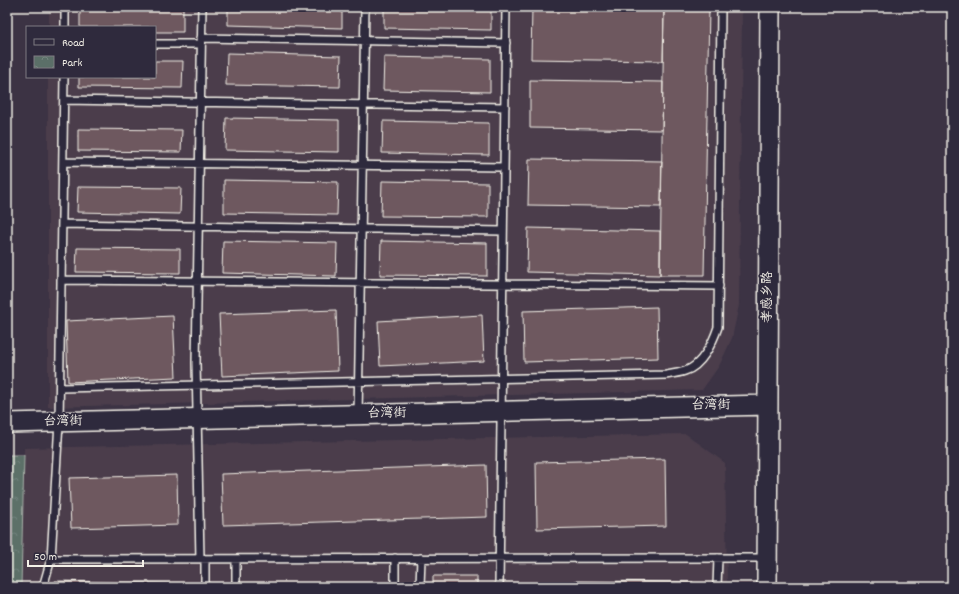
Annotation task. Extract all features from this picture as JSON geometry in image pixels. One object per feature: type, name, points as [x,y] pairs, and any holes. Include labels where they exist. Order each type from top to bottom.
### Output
[{"type":"main road","name":"孝感乡路","points":[[767,587],[770,7]]},
{"type":"main road","name":"台湾街","points":[[7,423],[768,405]]},
{"type":"lane","points":[[65,7],[65,26]]},
{"type":"lane","points":[[202,7],[197,385],[205,587]]},
{"type":"lane","points":[[358,415],[364,7]]},
{"type":"lane","points":[[498,587],[506,7]]},
{"type":"lane","points":[[60,388],[666,375],[687,371],[705,354],[715,337],[718,327],[721,7]]},
{"type":"lane","points":[[156,44],[201,41],[506,43]]},
{"type":"lane","points":[[43,587],[51,559],[59,422],[64,78]]},
{"type":"lane","points":[[64,100],[505,107]]},
{"type":"lane","points":[[63,162],[504,167]]},
{"type":"lane","points":[[62,224],[503,231]]},
{"type":"lane","points":[[61,280],[719,286]]},
{"type":"lane","points":[[395,558],[395,587]]},
{"type":"lane","points":[[420,587],[421,558]]},
{"type":"lane","points":[[717,587],[718,558]]},
{"type":"lane","points":[[51,559],[767,558]]},
{"type":"lane","points":[[236,559],[236,587]]},
{"type":"shaded area","points":[[49,7],[742,7],[739,305],[732,338],[719,366],[702,390],[48,407],[48,78],[156,78],[156,26],[49,26]]},
{"type":"shaded area","points":[[686,434],[725,463],[727,582],[755,581],[755,587],[21,587],[24,448]]},
{"type":"green space","points":[[7,455],[24,455],[21,587],[7,587]]},
{"type":"building","points":[[80,7],[183,7],[183,32],[156,32],[156,26],[80,26]]},
{"type":"building","points":[[228,7],[342,7],[342,28],[228,25]]},
{"type":"building","points":[[384,7],[491,7],[491,30],[384,28]]},
{"type":"building","points":[[664,7],[709,7],[704,275],[660,275]]},
{"type":"building","points":[[532,8],[664,10],[663,61],[531,59]]},
{"type":"building","points":[[227,53],[341,56],[340,87],[226,85]]},
{"type":"building","points":[[384,57],[490,59],[490,92],[383,90]]},
{"type":"building","points":[[156,61],[183,61],[182,88],[79,87],[79,78],[156,78]]},
{"type":"building","points":[[530,80],[663,82],[662,130],[530,128]]},
{"type":"building","points":[[226,118],[339,120],[339,152],[225,150]]},
{"type":"building","points":[[383,121],[489,123],[489,155],[382,153]]},
{"type":"building","points":[[78,129],[182,130],[181,152],[78,151]]},
{"type":"building","points":[[529,159],[662,161],[661,207],[528,205]]},
{"type":"building","points":[[224,180],[338,182],[337,215],[224,213]]},
{"type":"building","points":[[382,181],[488,183],[488,217],[381,216]]},
{"type":"building","points":[[78,187],[181,188],[180,214],[77,212]]},
{"type":"building","points":[[528,228],[660,231],[660,275],[527,272]]},
{"type":"building","points":[[223,241],[337,243],[336,276],[222,273]]},
{"type":"building","points":[[381,241],[487,243],[487,276],[380,275]]},
{"type":"building","points":[[77,248],[180,249],[180,273],[76,272]]},
{"type":"building","points":[[657,307],[658,358],[524,362],[523,311]]},
{"type":"building","points":[[336,310],[338,371],[222,376],[219,314]]},
{"type":"building","points":[[482,315],[484,361],[380,366],[378,321]]},
{"type":"building","points":[[173,316],[176,377],[68,382],[66,321]]},
{"type":"building","points":[[665,459],[666,526],[537,529],[536,462]]},
{"type":"building","points":[[486,465],[487,517],[223,525],[221,474]]},
{"type":"building","points":[[177,475],[178,525],[71,528],[69,478]]},
{"type":"building","points":[[433,576],[477,576],[477,587],[433,587]]},
{"type":"building","points":[[55,581],[192,584],[192,587],[55,587]]},
{"type":"building","points":[[575,581],[693,582],[693,587],[575,587]]},
{"type":"building","points":[[249,585],[380,587],[249,587]]}]
